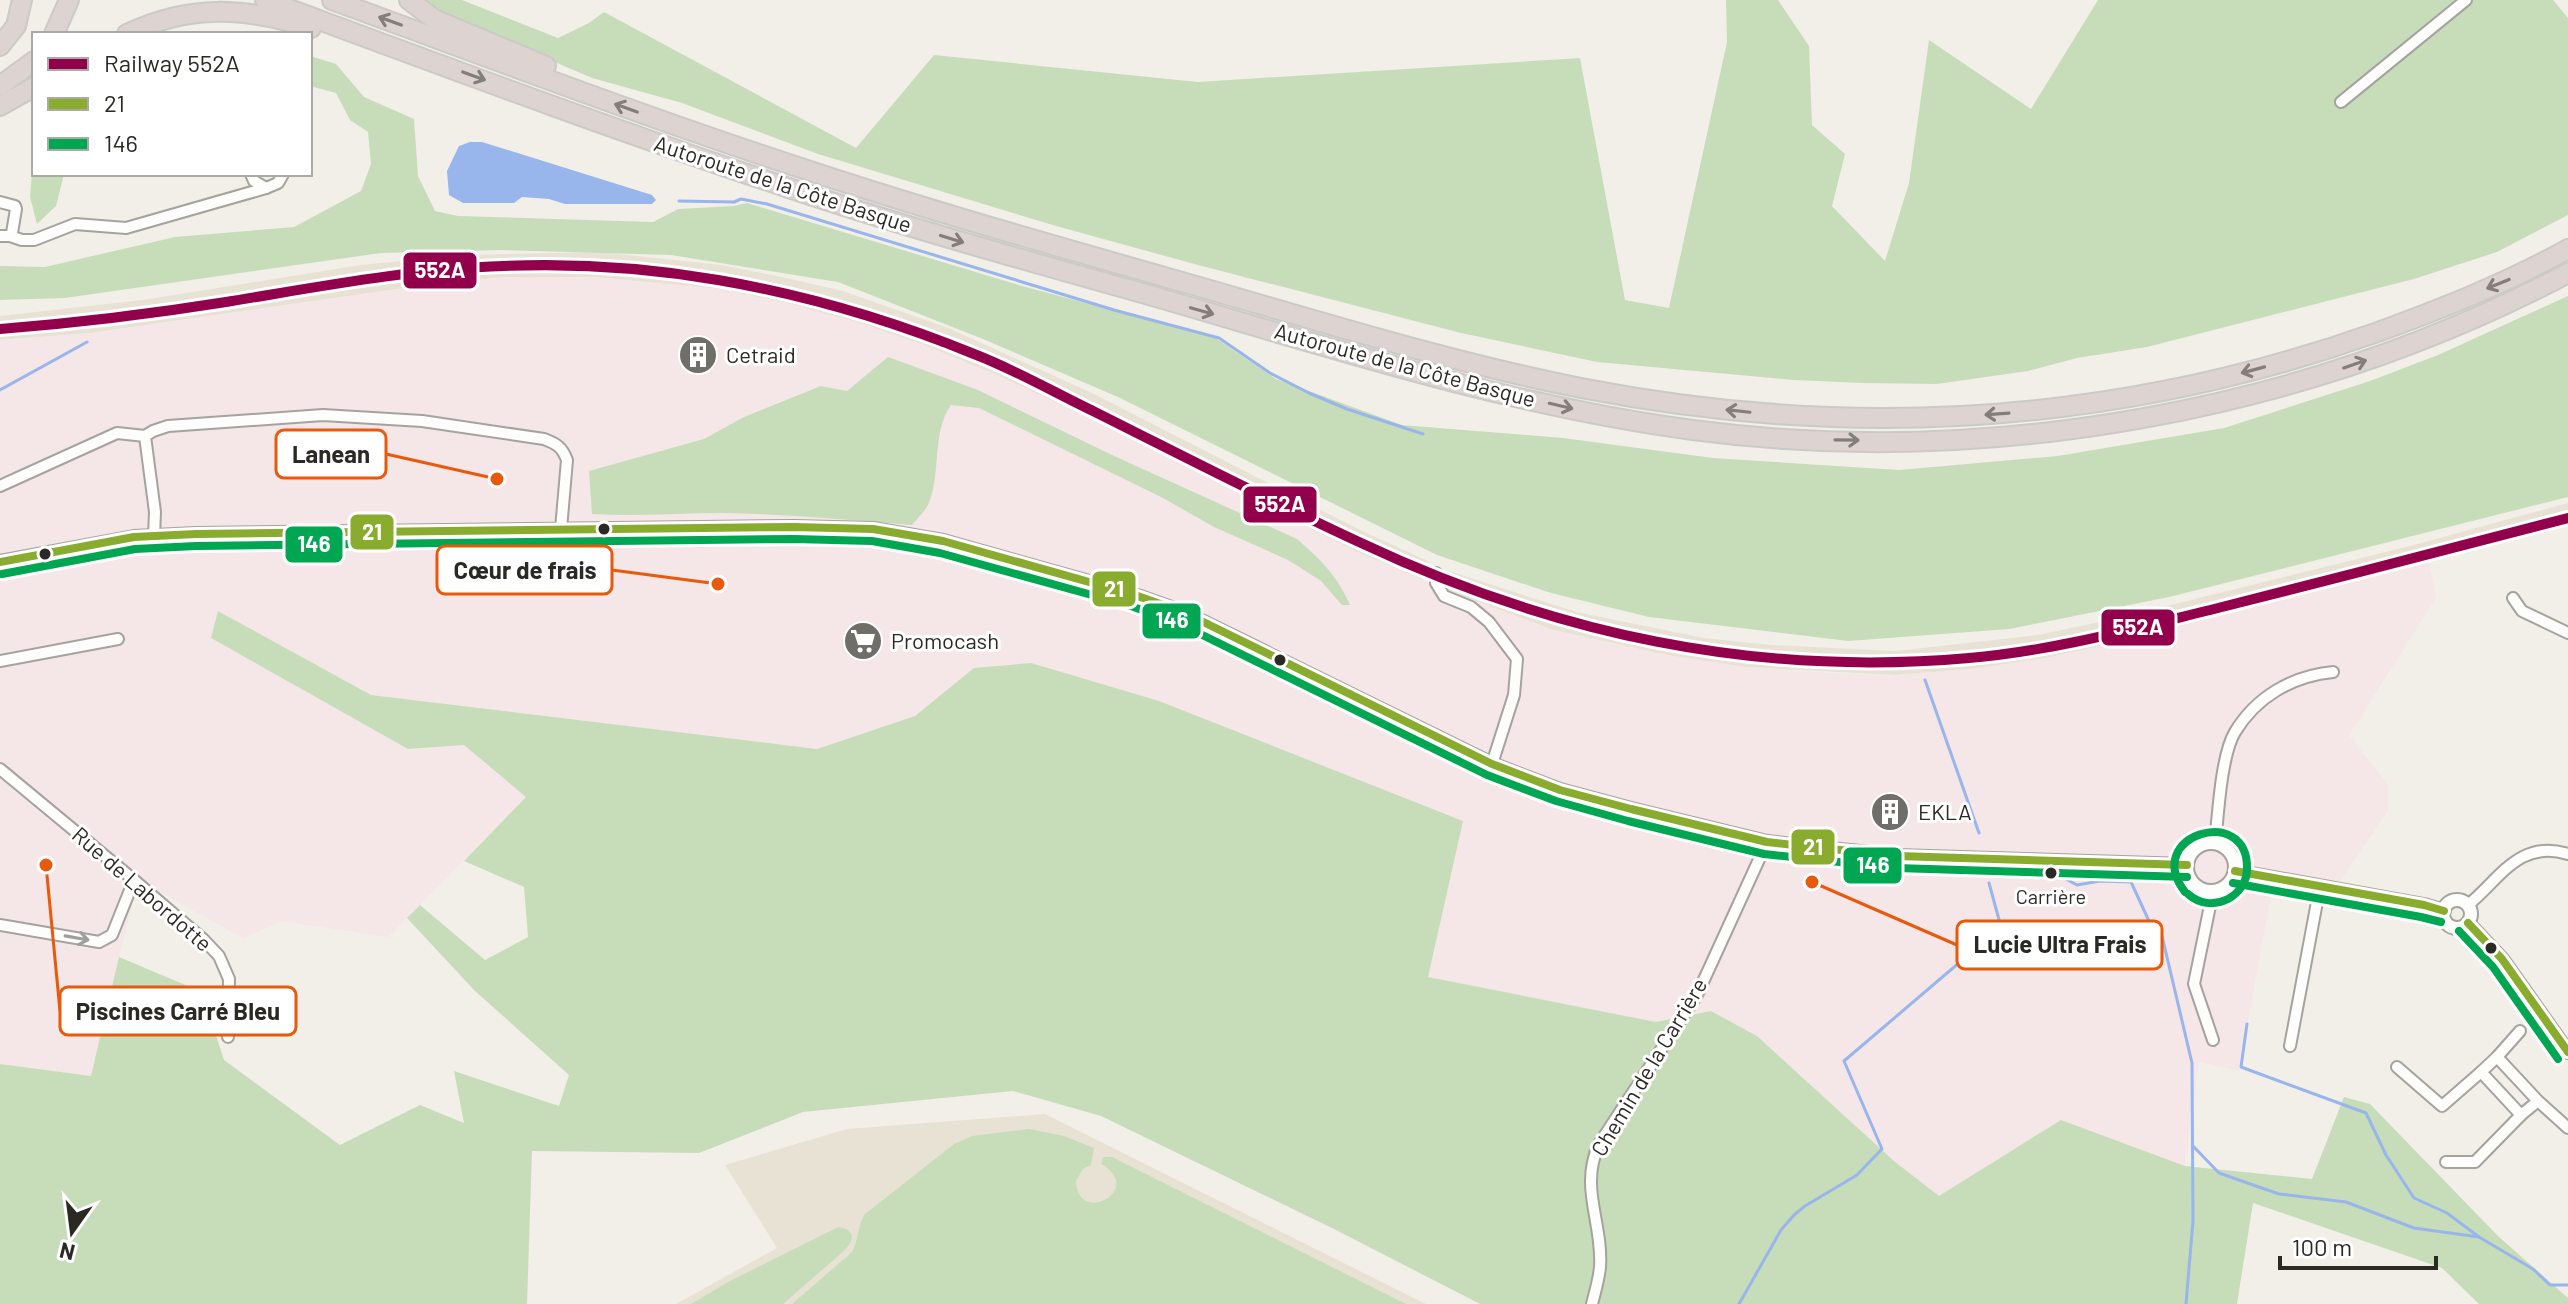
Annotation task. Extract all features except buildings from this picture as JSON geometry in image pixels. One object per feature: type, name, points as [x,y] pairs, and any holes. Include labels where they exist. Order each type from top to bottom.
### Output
[{"type":"highway","points":[[0,46],[16,26],[22,0]]},
{"type":"highway","points":[[55,32],[69,0]]},
{"type":"highway","name":"Autoroute de la Côte Basque","points":[[265,0],[761,178],[958,241],[1436,377],[1596,414],[1694,430],[1798,439],[1898,441],[2003,436],[2120,421],[2198,406],[2336,370],[2416,343],[2568,273]]},
{"type":"highway","name":"Autoroute de la Côte Basque","points":[[332,0],[683,128],[965,220],[1437,355],[1581,388],[1696,406],[1796,417],[1895,420],[2007,413],[2097,403],[2198,384],[2315,354],[2408,321],[2523,274],[2568,249]]},
{"type":"highway","points":[[409,0],[434,19],[548,66],[569,87]]},
{"type":"highway","points":[[131,32],[180,15],[229,10],[400,50]]},
{"type":"highway","points":[[0,86],[32,62]]},
{"type":"highway","points":[[0,106],[32,88]]},
{"type":"street","points":[[2341,102],[2466,0]]},
{"type":"street","points":[[252,176],[254,181],[266,188]]},
{"type":"street","points":[[0,202],[15,206],[5,236],[34,240],[75,224],[126,228],[266,188],[278,183],[282,176]]},
{"type":"street","points":[[0,486],[117,433],[145,436],[163,427],[323,415],[422,421],[544,439],[557,444],[563,449],[567,460],[561,529]]},
{"type":"street","points":[[145,436],[155,512],[154,536]]},
{"type":"street","points":[[0,562],[154,536],[844,527],[896,532],[943,541],[1132,594],[1183,612],[1492,764],[1560,790],[1767,842],[1897,856],[2187,865]]},
{"type":"street","points":[[1436,573],[1436,583],[1444,596],[1471,607],[1489,622],[1517,659],[1514,695],[1492,764]]},
{"type":"street","points":[[2513,598],[2522,611],[2568,633]]},
{"type":"street","points":[[0,661],[118,639]]},
{"type":"street","points":[[2215,844],[2220,788],[2234,734],[2265,696],[2308,675],[2333,672]]},
{"type":"street","name":"Rue de Labordotte","points":[[0,769],[134,880],[219,956],[229,979],[228,1037]]},
{"type":"street","name":"Chemin de la Carrière","points":[[1592,1304],[1600,1266],[1589,1177],[1591,1161],[1599,1144],[1697,995],[1767,842]]},
{"type":"street","points":[[2215,844],[2222,846],[2233,857],[2235,871],[2227,885],[2213,891],[2199,889],[2187,872],[2187,865],[2200,846],[2215,844]]},
{"type":"street","points":[[2468,905],[2510,863],[2538,852],[2568,854]]},
{"type":"street","points":[[2235,871],[2444,911]]},
{"type":"street","points":[[0,925],[99,942],[112,935],[134,880]]},
{"type":"street","points":[[2290,1046],[2320,886]]},
{"type":"street","points":[[2213,891],[2194,984],[2213,1040]]},
{"type":"street","points":[[2460,900],[2468,905],[2471,916],[2468,923],[2460,928],[2451,926],[2445,920],[2444,911],[2452,901],[2460,900]]},
{"type":"street","points":[[2468,923],[2502,959],[2568,1052]]},
{"type":"street","points":[[2397,1067],[2442,1106],[2497,1057],[2520,1031]]},
{"type":"street","points":[[2497,1057],[2568,1128]]},
{"type":"street","points":[[2481,1072],[2521,1115]]},
{"type":"street","points":[[2446,1162],[2475,1162],[2538,1101]]},
{"type":"shaded area","points":[[599,252],[721,265],[782,277],[843,291],[948,328],[1092,393],[1362,531],[1428,561],[1423,580],[1355,551],[1083,415],[922,344],[790,304],[720,289],[592,277],[507,277],[432,284],[91,333],[0,340],[0,316],[143,300],[361,265],[464,255]]},
{"type":"shaded area","points":[[507,277],[592,277],[720,289],[854,321],[993,373],[1354,551],[1444,589],[1553,630],[1667,655],[1745,667],[1829,673],[1896,675],[1972,669],[2046,658],[2123,641],[2429,561],[2436,598],[2349,735],[2388,785],[2388,811],[2338,884],[2273,883],[2239,1071],[2199,1062],[2185,1166],[2061,1120],[1939,1196],[1894,1161],[1757,1036],[1712,1011],[1656,1022],[1427,977],[1269,745],[1159,701],[974,668],[915,716],[817,749],[371,695],[218,611],[408,749],[464,745],[526,797],[388,937],[282,921],[243,938],[138,880],[91,1076],[0,1064],[0,340],[91,333],[432,284]]},
{"type":"shaded area","points":[[2568,503],[2568,526],[2123,641],[2046,658],[1973,669],[1896,675],[1745,667],[1667,655],[1553,630],[1444,589],[1449,571],[1576,612],[1704,638],[1771,645],[1896,651],[2038,635],[2114,619],[2414,545]]},
{"type":"shaded area","points":[[1045,1114],[1426,1304],[676,1304],[777,1248],[725,1165],[847,1129]]},
{"type":"green space","points":[[422,0],[462,0],[558,38],[604,12],[856,148],[934,55],[1198,82],[1580,58],[1625,300],[1669,308],[1727,42],[1726,0],[1778,0],[1809,46],[1812,125],[1845,154],[1832,206],[1885,261],[1909,183],[1929,40],[2031,109],[2098,0],[2553,0],[2568,18],[2568,215],[2497,252],[2414,279],[2147,347],[2077,358],[2028,371],[1937,384],[1862,383],[1793,380],[1597,362],[1461,333],[1198,265],[818,154],[682,103],[592,78],[447,16]]},
{"type":"green space","points":[[312,57],[336,64],[364,97],[414,119],[418,176],[435,211],[458,216],[653,222],[678,209],[747,203],[1022,286],[1214,337],[1276,379],[1402,425],[1563,438],[1713,458],[1899,470],[2058,456],[2224,428],[2370,381],[2438,355],[2568,296],[2568,497],[2169,597],[2009,629],[1848,641],[1649,617],[1551,593],[1437,555],[1118,397],[838,282],[671,255],[500,250],[381,253],[65,298],[0,300],[0,266],[45,267],[175,237],[294,227],[361,191],[371,164],[368,132],[350,120],[336,93],[312,87]]},
{"type":"green space","points":[[32,172],[32,176],[64,176],[56,206],[37,224],[30,197]]},
{"type":"green space","points":[[888,357],[978,390],[1297,539],[1328,569],[1350,605],[1342,605],[1321,581],[1288,560],[1214,527],[1163,498],[979,408],[951,405],[941,428],[932,493],[926,508],[912,525],[746,514],[592,514],[589,471],[704,439],[744,417],[821,386],[847,391]]},
{"type":"green space","points":[[218,611],[371,695],[817,749],[915,716],[974,668],[1031,663],[1159,701],[1463,821],[1428,977],[1656,1022],[1711,1011],[1757,1036],[1894,1161],[1939,1196],[2061,1120],[2185,1166],[2312,1179],[2344,1097],[2370,1104],[2498,1236],[2568,1298],[2568,1304],[2479,1304],[2442,1268],[2253,1203],[2237,1304],[1480,1304],[1101,1116],[1013,1091],[803,1112],[699,1153],[532,1151],[527,1304],[0,1304],[0,1064],[91,1076],[119,957],[202,992],[224,1060],[340,1145],[420,1105],[464,1123],[454,1071],[559,1106],[569,1075],[474,990],[407,918],[420,905],[485,960],[528,937],[524,887],[464,861],[526,797],[464,745],[408,749],[211,638]]},
{"type":"green space","points":[[1029,1129],[1064,1136],[1094,1148],[1091,1165],[1083,1169],[1076,1181],[1079,1195],[1087,1201],[1106,1199],[1113,1192],[1116,1184],[1113,1174],[1101,1164],[1103,1157],[1112,1157],[1406,1304],[792,1304],[852,1252],[865,1214],[954,1144],[972,1136]]},
{"type":"green space","points":[[838,1227],[847,1229],[852,1235],[851,1242],[783,1304],[691,1304],[728,1282]]},
{"type":"water","points":[[482,142],[652,195],[656,200],[652,204],[565,204],[522,197],[514,203],[463,203],[449,195],[447,171],[459,146]]},
{"type":"waterway","points":[[679,201],[734,202],[741,199],[767,204],[1114,310],[1219,338],[1270,373],[1309,393],[1423,434]]},
{"type":"waterway","points":[[0,390],[87,342]]},
{"type":"waterway","points":[[1925,680],[1979,833]]},
{"type":"waterway","points":[[2013,876],[2028,872],[2053,872],[2077,885],[2100,881],[2131,882],[2154,932],[2162,936],[2192,1063],[2193,1221],[2186,1304]]},
{"type":"waterway","points":[[1739,1304],[1781,1230],[1794,1215],[1857,1175],[1882,1149],[1844,1061],[2001,927],[1989,883]]},
{"type":"waterway","points":[[2247,1024],[2241,1067],[2366,1113],[2386,1155],[2414,1198],[2447,1213],[2479,1237],[2533,1269],[2550,1285],[2568,1285]]},
{"type":"waterway","points":[[2193,1146],[2219,1173],[2279,1194],[2346,1202],[2414,1228],[2479,1237]]},
{"type":"rail line","name":"552A","points":[[0,329],[142,314],[365,280],[469,268],[584,266],[665,272],[718,280],[848,310],[990,360],[1359,542],[1506,602],[1656,642],[1733,654],[1810,661],[1889,662],[1969,658],[2063,644],[2262,597],[2568,518]]},
{"type":"transit line","name":"21","points":[[0,562],[134,537],[196,534],[794,527],[873,529],[943,541],[1132,594],[1183,612],[1492,764],[1560,790],[1631,809],[1767,842],[1897,856],[2187,865]]},
{"type":"transit line","name":"146","points":[[2,574],[135,549],[196,546],[794,539],[872,541],[940,553],[1128,605],[1178,623],[1487,775],[1556,801],[1628,821],[1764,854],[1896,868],[2187,877]]},
{"type":"transit line","name":"146","points":[[2185,892],[2175,872],[2176,855],[2186,842],[2200,834],[2217,832],[2232,837],[2243,849],[2247,869],[2239,890],[2228,899],[2212,903],[2202,902],[2188,894]]},
{"type":"transit line","name":"21","points":[[2235,871],[2444,911]]},
{"type":"transit line","name":"146","points":[[2233,883],[2441,922]]},
{"type":"transit line","name":"21","points":[[2468,923],[2502,959],[2568,1052]]},
{"type":"transit line","name":"146","points":[[2459,931],[2493,967],[2558,1059]]},
{"type":"place","name":"Cetraid","points":[[698,355]]},
{"type":"place","name":"Lanean","points":[[497,479]]},
{"type":"place","name":"Cœur de frais","points":[[718,584]]},
{"type":"place","name":"Promocash","points":[[863,641]]},
{"type":"place","name":"EKLA","points":[[1890,812]]},
{"type":"place","name":"Piscines Carré Bleu","points":[[46,865]]},
{"type":"place","name":"Carrière","points":[[2051,873]]},
{"type":"place","name":"Lucie Ultra Frais","points":[[1812,882]]}]
